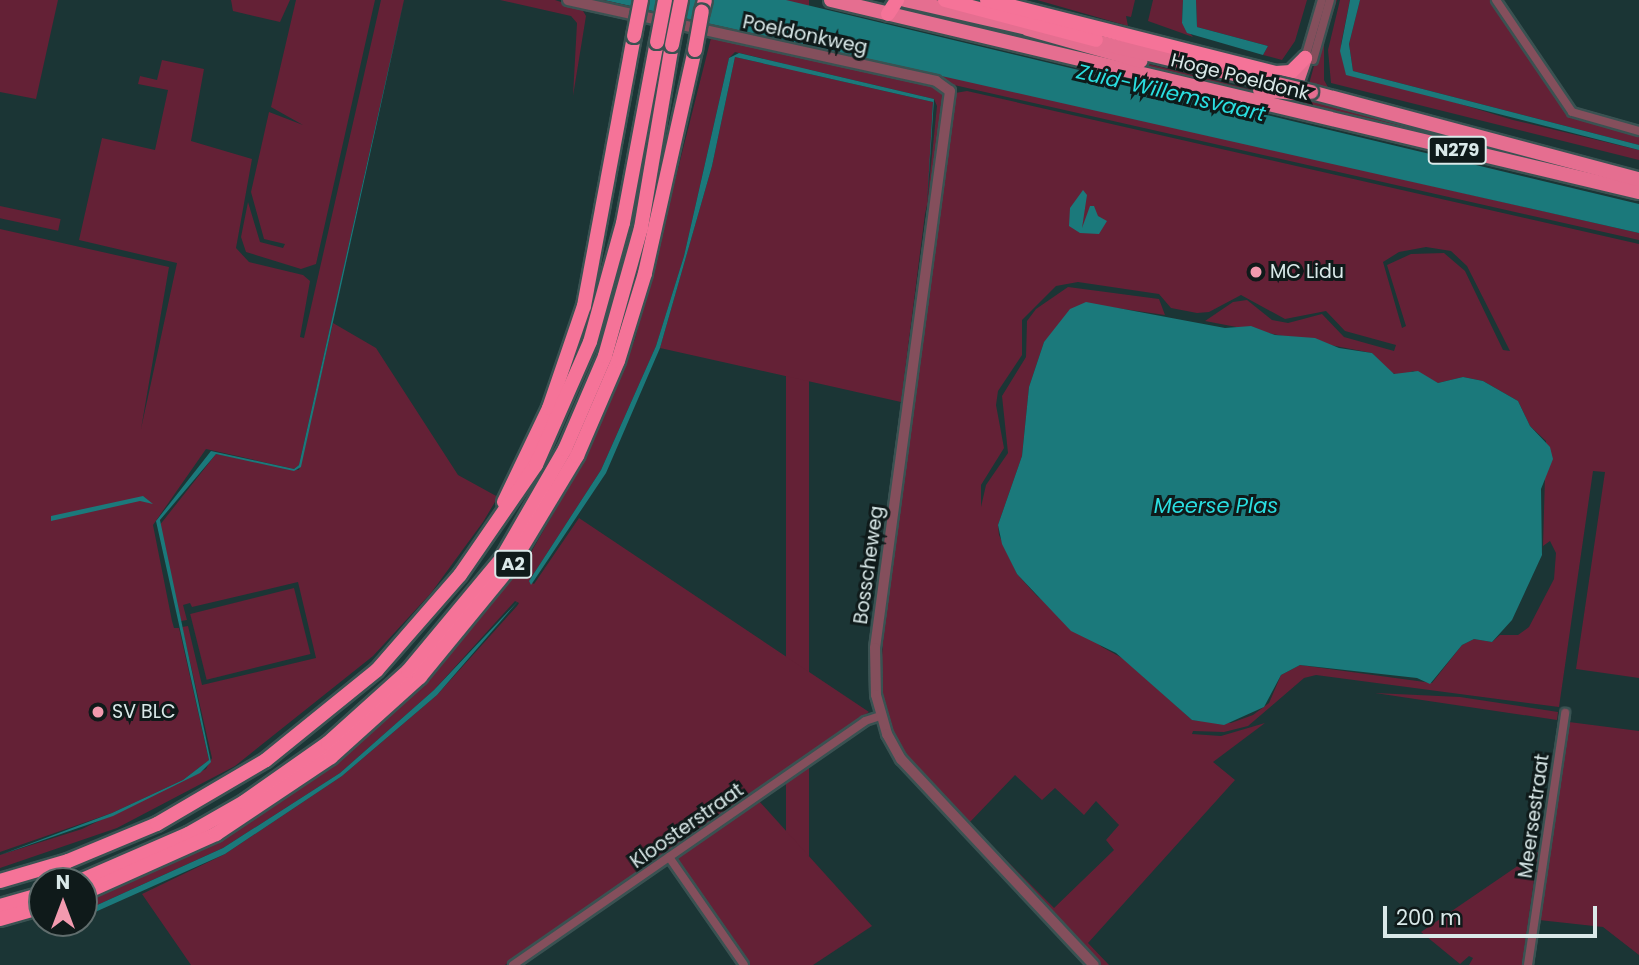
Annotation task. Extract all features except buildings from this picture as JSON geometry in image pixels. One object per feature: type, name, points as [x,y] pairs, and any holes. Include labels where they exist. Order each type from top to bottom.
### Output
[{"type":"highway","name":"A2","points":[[482,547],[537,436],[577,331],[596,257],[641,0]]},
{"type":"highway","name":"A2","points":[[0,881],[68,861],[157,824],[267,760],[377,670],[438,604],[482,547],[536,465],[600,316],[621,232],[665,0]]},
{"type":"highway","name":"A2","points":[[98,873],[200,827],[266,788],[328,743],[408,671],[502,558],[565,449],[614,332],[641,228],[681,0]]},
{"type":"highway","name":"A2","points":[[98,887],[216,834],[331,757],[420,677],[492,593],[551,504],[618,361],[645,273],[705,0]]},
{"type":"highway","name":"Hoge Poeldonk","points":[[831,0],[887,7],[1276,106],[1639,192]]},
{"type":"highway","points":[[887,7],[897,0]]},
{"type":"highway","name":"Hoge Poeldonk","points":[[905,0],[1028,29],[1096,40],[1311,92],[1639,179]]},
{"type":"highway","name":"N279","points":[[945,0],[1096,40]]},
{"type":"highway","points":[[987,0],[1276,73],[1291,72],[1309,59]]},
{"type":"highway","name":"N279","points":[[1028,29],[1095,50],[1285,95],[1296,90],[1309,59]]},
{"type":"highway","points":[[1276,106],[1301,100],[1309,59]]},
{"type":"highway","points":[[0,906],[28,898]]},
{"type":"highway","points":[[0,919],[28,911]]},
{"type":"street","name":"Poeldonkweg","points":[[568,0],[936,81],[950,91]]},
{"type":"street","points":[[1309,59],[1322,0]]},
{"type":"street","points":[[1309,59],[1331,0]]},
{"type":"street","points":[[1496,0],[1572,112],[1639,131]]},
{"type":"street","name":"Bosscheweg","points":[[950,91],[875,648],[880,716],[901,759],[1094,965]]},
{"type":"street","name":"Meersestraat","points":[[1528,965],[1564,713]]},
{"type":"street","name":"Kloosterstraat","points":[[513,965],[864,721],[880,716]]},
{"type":"street","points":[[669,857],[744,965]]},
{"type":"shaded area","points":[[0,0],[58,0],[36,99],[0,92]]},
{"type":"shaded area","points":[[231,0],[290,0],[280,22],[233,11]]},
{"type":"shaded area","points":[[296,0],[375,0],[316,264],[301,269],[246,252],[241,237],[248,202],[260,242],[283,248],[285,244],[264,239],[251,192],[269,112],[303,125],[271,107]]},
{"type":"shaded area","points":[[381,0],[404,0],[299,465],[294,469],[206,449],[153,525],[172,621],[174,628],[179,628],[209,760],[183,780],[112,813],[0,852],[0,229],[169,267],[141,429],[177,263],[79,240],[102,138],[155,150],[168,90],[138,84],[140,76],[157,80],[162,60],[204,69],[191,141],[252,159],[236,248],[249,262],[303,275],[310,281],[300,337],[304,338]]},
{"type":"shaded area","points":[[500,0],[555,0],[582,9],[586,16],[573,96],[577,23],[571,16]]},
{"type":"shaded area","points":[[579,0],[604,0],[727,30],[744,29],[1639,233],[1639,240]]},
{"type":"shaded area","points":[[786,0],[809,0],[809,877],[786,877]]},
{"type":"shaded area","points":[[1037,0],[1135,0],[1131,17],[1126,16],[1128,26]]},
{"type":"shaded area","points":[[1153,0],[1183,0],[1182,23],[1193,37],[1148,21]]},
{"type":"shaded area","points":[[1196,0],[1307,0],[1295,41],[1282,60],[1263,55],[1268,46],[1197,27]]},
{"type":"shaded area","points":[[1332,0],[1337,0],[1324,42],[1324,80],[1329,89],[1309,84]]},
{"type":"shaded area","points":[[1340,0],[1350,0],[1341,44],[1345,69],[1513,120],[1639,150],[1639,160],[1331,83],[1328,50]]},
{"type":"shaded area","points":[[1360,0],[1491,0],[1569,114],[1639,135],[1639,145],[1353,71],[1349,44]]},
{"type":"shaded area","points":[[908,4],[1277,96],[1276,98],[907,10]]},
{"type":"shaded area","points":[[711,38],[934,84],[947,93],[934,208],[927,205],[937,106],[934,99],[735,52],[729,58],[684,256],[656,346],[601,470],[529,581],[534,584],[579,518],[869,712],[505,965],[191,965],[142,894],[225,854],[342,776],[437,695],[517,606],[519,603],[515,601],[434,690],[340,773],[223,848],[98,905],[98,897],[219,841],[334,766],[426,683],[530,554],[583,462],[635,339]]},
{"type":"shaded area","points":[[735,57],[933,102],[927,205],[901,402],[660,348],[712,166]]},
{"type":"shaded area","points":[[967,91],[1639,244],[1639,678],[1576,669],[1605,472],[1593,471],[1559,707],[1316,675],[1304,678],[1248,726],[1224,732],[1193,731],[1192,734],[1221,736],[1265,723],[1213,762],[1235,780],[1088,943],[1109,965],[1097,965],[909,759],[892,733],[880,683],[888,575],[955,93]],"holes":[[[1426,247],[1451,251],[1467,266],[1510,351],[1503,350],[1465,271],[1444,253],[1411,254],[1387,265],[1406,326],[1402,328],[1383,262],[1399,252]],[[1078,282],[1159,294],[1171,308],[1197,313],[1209,312],[1241,295],[1285,319],[1326,311],[1345,331],[1396,345],[1394,351],[1344,337],[1322,314],[1288,323],[1272,320],[1247,300],[1233,302],[1205,321],[1372,353],[1390,372],[1400,376],[1413,371],[1438,383],[1463,377],[1483,381],[1518,401],[1530,426],[1546,441],[1543,546],[1550,541],[1556,553],[1554,579],[1529,627],[1518,635],[1500,635],[1492,642],[1474,639],[1462,645],[1432,683],[1300,665],[1281,675],[1269,703],[1253,715],[1231,723],[1192,720],[1124,659],[1102,647],[1037,596],[1017,574],[999,535],[998,525],[1022,456],[1029,387],[1044,342],[1058,328],[1109,307],[1165,315],[1159,299],[1068,287],[1036,309],[1027,321],[1026,357],[1002,396],[1008,453],[986,485],[981,507],[981,485],[1004,448],[996,405],[998,391],[1022,355],[1022,320],[1056,286]],[[1015,775],[1042,800],[1055,788],[1084,815],[1096,801],[1119,825],[1106,840],[1114,850],[1054,908],[969,823]]]},
{"type":"shaded area","points":[[1306,96],[1497,148],[1526,160],[1303,108]]},
{"type":"shaded area","points":[[0,206],[61,219],[58,231],[0,218]]},
{"type":"shaded area","points":[[333,323],[376,348],[458,475],[498,497],[483,522],[431,593],[373,656],[235,766],[117,828],[0,868],[0,855],[82,829],[206,769],[212,758],[182,627],[188,626],[202,685],[316,658],[298,582],[192,607],[190,603],[183,605],[187,620],[181,621],[159,526],[216,454],[299,470]]},
{"type":"shaded area","points":[[294,588],[310,654],[207,680],[190,614]]},
{"type":"shaded area","points":[[1375,693],[1460,697],[1558,712],[1557,720]]},
{"type":"shaded area","points":[[1569,722],[1639,731],[1639,955],[1603,927],[1539,920]]},
{"type":"shaded area","points":[[759,801],[872,926],[813,965],[749,965],[677,861],[680,854]]},
{"type":"shaded area","points":[[1538,852],[1522,965],[1469,965],[1473,958],[1469,956],[1460,964],[1421,932]]},
{"type":"water","points":[[404,0],[301,467],[294,471],[216,454],[160,520],[211,762],[200,773],[113,816],[0,855],[112,813],[183,780],[209,760],[156,521],[211,451],[294,469],[299,465]]},
{"type":"water","name":"Zuid-Willemsvaart","points":[[604,0],[786,0],[1639,204],[1639,233]]},
{"type":"water","points":[[1183,0],[1196,0],[1197,27],[1268,46],[1263,55],[1187,33],[1182,23]]},
{"type":"water","points":[[1350,0],[1360,0],[1349,44],[1353,71],[1639,145],[1639,150],[1346,75],[1340,51]]},
{"type":"water","points":[[739,53],[934,99],[927,205],[933,102],[735,57],[712,166],[660,348],[606,473],[531,585],[529,581],[601,470],[656,346],[684,256],[729,58]]},
{"type":"water","points":[[1083,190],[1087,195],[1082,228],[1090,206],[1094,206],[1098,216],[1107,221],[1099,234],[1080,233],[1069,226],[1070,208]]},
{"type":"water","name":"Meerse Plas","points":[[1086,302],[1225,328],[1251,326],[1275,335],[1315,338],[1339,348],[1372,353],[1394,374],[1418,371],[1438,383],[1463,377],[1483,381],[1518,401],[1530,426],[1550,447],[1553,459],[1541,489],[1542,555],[1512,620],[1492,642],[1474,639],[1462,645],[1430,684],[1417,678],[1300,665],[1281,675],[1264,707],[1224,725],[1192,720],[1116,653],[1071,631],[1017,574],[1002,544],[998,525],[1022,456],[1029,387],[1044,342],[1070,309]]},
{"type":"water","points":[[143,496],[153,504],[140,501],[51,521],[51,516]]},
{"type":"water","points":[[519,600],[437,695],[342,776],[225,854],[98,911],[98,905],[223,848],[340,773],[434,690]]},
{"type":"place","name":"MC Lidu","points":[[1256,272]]},
{"type":"place","name":"SV BLC","points":[[98,712]]}]
